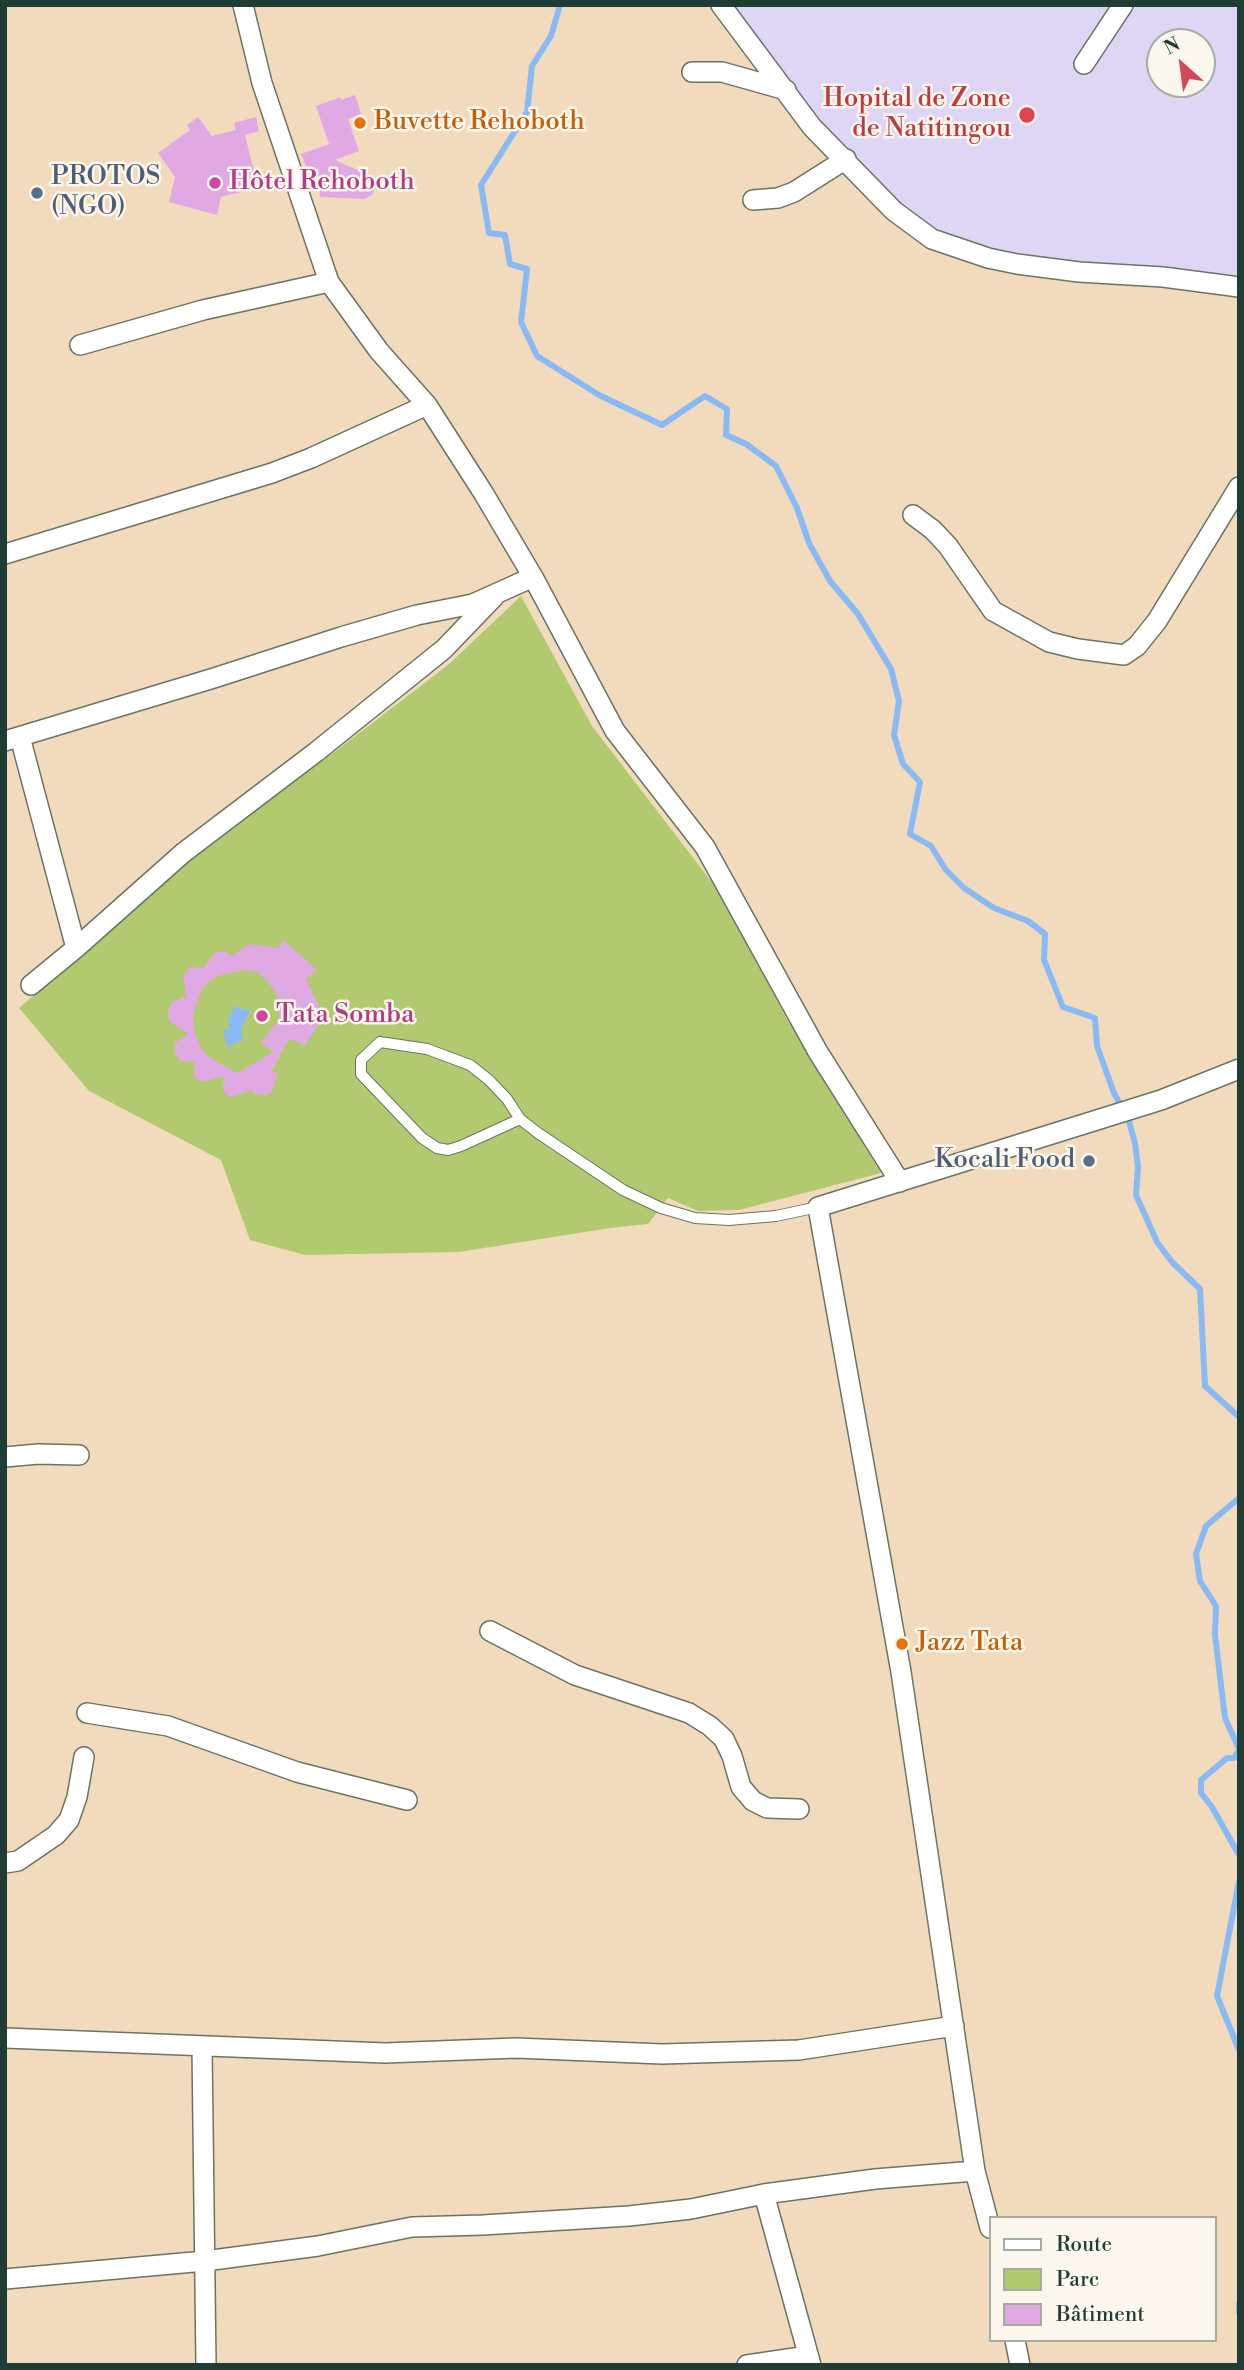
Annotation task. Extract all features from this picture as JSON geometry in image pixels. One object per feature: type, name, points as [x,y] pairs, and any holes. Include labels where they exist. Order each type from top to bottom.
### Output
[{"type":"street","points":[[243,5],[262,83],[329,282],[379,351],[427,405],[484,494],[533,577],[615,731],[705,847],[818,1052],[900,1182]]},
{"type":"street","points":[[721,5],[812,127],[894,211],[932,239],[988,258],[1017,264],[1079,272],[1163,277],[1239,287]]},
{"type":"street","points":[[1084,64],[1123,5]]},
{"type":"street","points":[[692,72],[722,72],[786,90]]},
{"type":"street","points":[[753,200],[778,198],[794,192],[846,159]]},
{"type":"street","points":[[80,345],[204,310],[329,282]]},
{"type":"street","points":[[5,554],[272,473],[312,458],[427,405]]},
{"type":"street","points":[[912,514],[948,546],[993,611],[1049,642],[1124,655],[1137,646],[1157,621],[1239,487]]},
{"type":"street","points":[[76,948],[13,739],[341,636],[417,615],[473,604],[494,597],[533,577]]},
{"type":"street","points":[[32,985],[183,853],[316,752],[444,649],[494,597]]},
{"type":"street","points":[[988,2220],[975,2171],[901,1672],[818,1207],[1237,1076]]},
{"type":"street","points":[[5,1457],[38,1454],[79,1455]]},
{"type":"street","points":[[490,1631],[575,1675],[689,1713],[710,1726],[724,1740],[741,1787],[753,1801],[767,1808],[799,1809]]},
{"type":"street","points":[[87,1713],[168,1726],[296,1772],[407,1800]]},
{"type":"street","points":[[5,1863],[18,1861],[56,1835],[69,1820],[77,1797],[84,1757]]},
{"type":"street","points":[[5,2039],[385,2053],[516,2048],[662,2054],[799,2050],[954,2026]]},
{"type":"street","points":[[202,2046],[206,2365]]},
{"type":"street","points":[[5,2278],[205,2261],[318,2246],[412,2227],[629,2216],[691,2209],[764,2194],[875,2179],[975,2171]]},
{"type":"street","points":[[747,2365],[809,2360],[764,2194]]},
{"type":"street","points":[[1015,2342],[1020,2365]]},
{"type":"lane","points":[[520,1119],[461,1146],[448,1150],[437,1148],[422,1138],[361,1074],[361,1060],[380,1042],[427,1049],[470,1065],[507,1099],[520,1119],[623,1190],[681,1214],[695,1218],[729,1220],[776,1216],[818,1207]]},
{"type":"shaded area","name":"Hopital de Zone de Natitingou","points":[[728,5],[1239,5],[1239,283],[1019,261],[902,221]]},
{"type":"green space","points":[[521,596],[592,726],[714,885],[788,1021],[881,1173],[739,1210],[698,1211],[668,1198],[648,1224],[459,1252],[305,1255],[250,1240],[221,1160],[89,1091],[19,1008],[200,851],[448,665]]},
{"type":"water","points":[[235,1006],[250,1011],[241,1029],[243,1040],[227,1047],[223,1030],[230,1029],[228,1020]]},
{"type":"building","points":[[355,95],[361,114],[348,119],[359,151],[335,160],[371,176],[375,185],[373,194],[365,199],[320,197],[318,168],[308,171],[301,154],[329,144],[316,106]]},
{"type":"building","points":[[198,117],[212,136],[236,130],[234,123],[256,117],[259,131],[245,135],[256,179],[251,180],[254,189],[221,197],[217,215],[169,202],[175,177],[158,153],[190,130],[187,125]]},
{"type":"building","points":[[283,940],[317,970],[306,979],[319,1006],[321,1021],[305,1045],[289,1039],[271,1072],[278,1073],[272,1092],[265,1095],[255,1094],[253,1090],[230,1097],[223,1091],[224,1076],[201,1082],[194,1076],[195,1061],[180,1061],[175,1053],[175,1043],[188,1034],[169,1021],[168,1011],[172,1002],[187,997],[186,994],[183,995],[186,992],[183,976],[190,967],[203,968],[215,953],[224,951],[233,956],[248,944],[279,948]],"holes":[[[244,970],[256,972],[268,981],[279,999],[279,1019],[261,1043],[274,1052],[237,1073],[210,1058],[202,1050],[194,1031],[193,1015],[201,990],[211,980]]]},
{"type":"waterway","points":[[560,5],[551,36],[532,66],[527,112],[481,185],[489,233],[505,235],[510,264],[527,269],[521,322],[537,356],[599,395],[662,425],[705,396],[727,409],[726,435],[746,444],[776,466],[797,508],[809,543],[830,581],[858,614],[891,669],[899,701],[894,735],[903,764],[920,782],[910,834],[931,846],[946,870],[964,888],[994,908],[1028,921],[1045,934],[1044,960],[1063,1007],[1095,1018],[1097,1046],[1114,1093],[1128,1118],[1135,1143],[1138,1167],[1136,1195],[1157,1242],[1172,1262],[1200,1289],[1205,1386],[1239,1417]]},
{"type":"waterway","points":[[1239,1498],[1206,1526],[1196,1554],[1200,1581],[1216,1606],[1215,1635],[1225,1718],[1239,1749]]},
{"type":"waterway","points":[[1239,1750],[1234,1758],[1227,1758],[1201,1780],[1201,1793],[1239,1855]]},
{"type":"waterway","points":[[1239,1881],[1217,1996],[1239,2050]]},
{"type":"waterway","points":[[1239,2304],[1239,2312]]},
{"type":"place","name":"Hopital de Zone de Natitingou","points":[[1027,115]]},
{"type":"place","name":"Buvette Rehoboth","points":[[360,123]]},
{"type":"place","name":"Hôtel Rehoboth","points":[[215,183]]},
{"type":"place","name":"PROTOS (NGO)","points":[[37,193]]},
{"type":"place","name":"Tata Somba","points":[[262,1016]]},
{"type":"place","name":"Kocali Food","points":[[1089,1161]]},
{"type":"place","name":"Jazz Tata","points":[[902,1644]]}]
